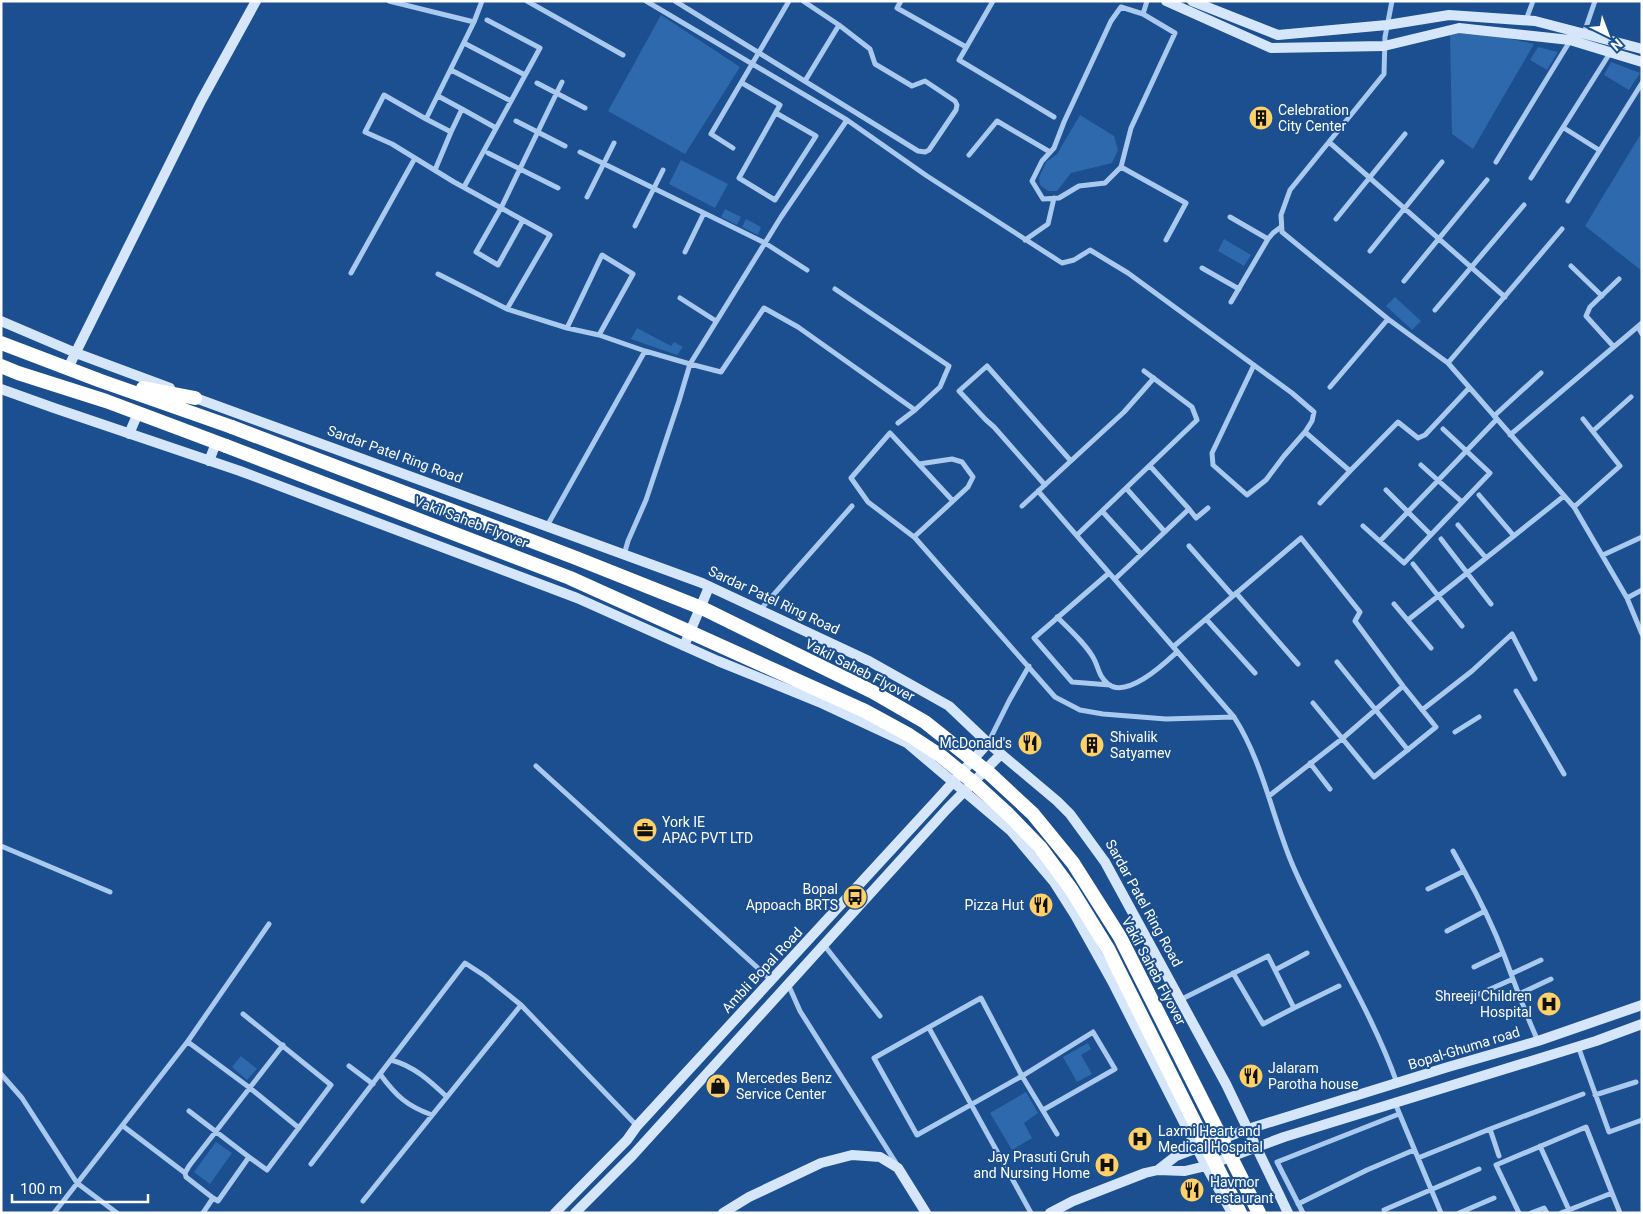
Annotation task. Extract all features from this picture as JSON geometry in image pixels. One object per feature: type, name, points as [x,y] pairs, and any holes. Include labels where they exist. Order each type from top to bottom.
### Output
[{"type":"highway","points":[[1,343],[227,425]]},
{"type":"highway","points":[[1,366],[221,445]]},
{"type":"highway","points":[[101,380],[195,398]]},
{"type":"highway","name":"Vakil Saheb Flyover","points":[[227,425],[576,558],[704,609],[873,692],[924,722],[990,774],[1032,814],[1073,863],[1120,937],[1259,1213]]},
{"type":"highway","name":"Vakil Saheb Flyover","points":[[221,445],[570,578],[865,711],[942,756],[1008,814],[1040,847],[1071,889],[1108,950],[1240,1213]]},
{"type":"street","points":[[68,368],[201,101],[256,1]]},
{"type":"street","points":[[389,1],[474,22]]},
{"type":"street","points":[[426,119],[474,22],[482,1]]},
{"type":"street","points":[[527,1],[623,54]]},
{"type":"street","points":[[646,1],[847,120],[927,176],[1062,263],[1074,260],[1090,250],[1128,273],[1292,392],[1314,412],[1312,421],[1266,480],[1247,495],[1213,465],[1212,453],[1254,365]]},
{"type":"street","points":[[675,1],[918,151],[925,152],[929,150],[956,110],[957,105],[955,101],[925,81],[912,86],[875,64],[870,49],[803,1]]},
{"type":"street","points":[[733,148],[711,134],[789,1]]},
{"type":"street","points":[[901,1],[897,8],[966,47]]},
{"type":"street","points":[[993,1],[959,60],[1054,117]]},
{"type":"street","points":[[1143,14],[1147,1]]},
{"type":"street","points":[[1166,1],[1271,48],[1384,46],[1459,28],[1570,40],[1642,62]]},
{"type":"street","points":[[1192,1],[1278,35],[1386,26],[1449,15],[1535,20],[1642,48]]},
{"type":"street","points":[[1392,1],[1386,26],[1384,74],[1290,190],[1281,215],[1282,232],[1388,319],[1448,364],[1574,507],[1628,598],[1642,634]]},
{"type":"street","points":[[1526,20],[1533,1]]},
{"type":"street","points":[[1584,33],[1595,1]]},
{"type":"street","points":[[1120,7],[1143,14],[1175,33],[1131,128],[1121,167],[1105,183],[1079,186],[1059,198],[1043,199],[1032,181],[1042,161],[1054,148],[1064,122],[1111,21],[1120,7]]},
{"type":"street","points":[[464,187],[540,48],[487,20]]},
{"type":"street","points":[[804,80],[838,25]]},
{"type":"street","points":[[1496,162],[1570,40]]},
{"type":"street","points":[[464,43],[525,75]]},
{"type":"street","points":[[1531,178],[1611,52]]},
{"type":"street","points":[[451,70],[511,101]]},
{"type":"street","points":[[523,220],[498,265],[476,252],[501,208],[562,82]]},
{"type":"street","points":[[537,83],[585,108]]},
{"type":"street","points":[[742,83],[780,105],[738,178],[776,200],[816,136],[776,112]]},
{"type":"street","points":[[1568,201],[1642,83]]},
{"type":"street","points":[[451,132],[384,94],[365,132],[392,144],[550,235],[507,309]]},
{"type":"street","points":[[438,96],[496,128]]},
{"type":"street","points":[[435,170],[462,109]]},
{"type":"street","points":[[624,555],[646,500],[690,364],[781,217],[847,120]]},
{"type":"street","points":[[516,121],[565,146]]},
{"type":"street","points":[[969,155],[996,121],[1050,152]]},
{"type":"street","points":[[1564,128],[1599,150]]},
{"type":"street","points":[[1336,219],[1405,134]]},
{"type":"street","points":[[1329,142],[1505,297]]},
{"type":"street","points":[[587,197],[614,143]]},
{"type":"street","points":[[488,152],[558,188]]},
{"type":"street","points":[[580,152],[765,243],[808,270]]},
{"type":"street","points":[[351,273],[415,158]]},
{"type":"street","points":[[1370,251],[1442,162]]},
{"type":"street","points":[[1121,167],[1186,203],[1166,240]]},
{"type":"street","points":[[635,226],[663,170]]},
{"type":"street","points":[[1404,281],[1487,180]]},
{"type":"street","points":[[1026,240],[1048,224],[1054,198]]},
{"type":"street","points":[[1435,310],[1524,205]]},
{"type":"street","points":[[685,252],[704,213]]},
{"type":"street","points":[[1230,217],[1268,239]]},
{"type":"street","points":[[1231,302],[1268,239],[1281,227]]},
{"type":"street","points":[[1448,364],[1562,230]]},
{"type":"street","points":[[567,328],[602,255],[633,274],[600,335]]},
{"type":"street","points":[[1571,266],[1602,296]]},
{"type":"street","points":[[1202,268],[1239,289]]},
{"type":"street","points":[[438,274],[507,309],[721,372],[764,308],[798,327],[915,410]]},
{"type":"street","points":[[1614,347],[1586,316],[1590,307],[1619,279]]},
{"type":"street","points":[[835,289],[949,366],[940,387],[915,410],[898,422]]},
{"type":"street","points":[[680,298],[716,321]]},
{"type":"street","points":[[1330,387],[1388,319]]},
{"type":"street","name":"Sardar Patel Ring Road","points":[[1,321],[76,353],[195,398],[709,587],[869,661],[950,706],[988,743],[1057,801],[1093,843],[1180,1000],[1248,1129],[1288,1213]]},
{"type":"street","points":[[1510,434],[1640,325],[1642,334]]},
{"type":"street","points":[[547,526],[645,351]]},
{"type":"street","points":[[1044,485],[959,390],[987,366],[1071,461]]},
{"type":"street","points":[[1077,535],[1197,420],[1192,407],[1144,371]]},
{"type":"street","points":[[1380,541],[1495,418],[1540,373]]},
{"type":"street","points":[[1022,506],[1124,412],[1154,378]]},
{"type":"street","points":[[1320,503],[1398,422],[1418,438],[1425,435],[1469,388]]},
{"type":"street","points":[[1,389],[240,471],[577,598],[684,646],[819,702],[907,743],[1011,831],[1054,882],[1080,923],[1128,1011],[1206,1166],[1232,1213]]},
{"type":"street","points":[[1593,431],[1631,397]]},
{"type":"street","points":[[227,410],[227,425]]},
{"type":"street","points":[[129,434],[138,414]]},
{"type":"street","points":[[1574,507],[1620,466],[1583,419]]},
{"type":"street","points":[[1363,526],[1404,563],[1490,474],[1443,429]]},
{"type":"street","points":[[1305,432],[1350,471]]},
{"type":"street","points":[[953,501],[890,433],[850,478],[868,502],[914,538],[1055,697],[1080,710],[1103,714],[1166,719],[1234,717]]},
{"type":"street","points":[[209,461],[221,445]]},
{"type":"street","points":[[914,538],[968,487],[973,478],[962,462],[952,459],[919,464]]},
{"type":"street","points":[[1150,466],[1196,518],[1208,508]]},
{"type":"street","points":[[1421,466],[1462,502]]},
{"type":"street","points":[[1126,488],[1165,532]]},
{"type":"street","points":[[1386,490],[1430,534]]},
{"type":"street","points":[[1038,491],[1234,717],[1243,732],[1269,796],[1293,866],[1376,1033],[1397,1083]]},
{"type":"street","points":[[1479,495],[1514,536]]},
{"type":"street","points":[[1408,620],[1564,496]]},
{"type":"street","points":[[760,610],[852,506]]},
{"type":"street","points":[[1114,579],[1189,509]]},
{"type":"street","points":[[1102,511],[1141,554]]},
{"type":"street","points":[[1458,525],[1486,558]]},
{"type":"street","points":[[1603,555],[1642,537]]},
{"type":"street","points":[[1173,647],[1301,538],[1360,612],[1355,621],[1436,727],[1374,777],[1312,703]]},
{"type":"street","points":[[1440,539],[1490,604]]},
{"type":"street","points":[[1189,546],[1298,664]]},
{"type":"street","points":[[1413,564],[1462,626]]},
{"type":"street","points":[[1109,573],[1034,638],[1037,643],[1072,682],[1110,685],[1122,688],[1141,681],[1177,652]]},
{"type":"street","points":[[684,646],[709,587]]},
{"type":"street","points":[[1628,598],[1642,590]]},
{"type":"street","points":[[1394,604],[1431,648]]},
{"type":"street","points":[[1058,617],[1086,648],[1095,661],[1098,671],[1110,685]]},
{"type":"street","points":[[1206,619],[1255,673]]},
{"type":"street","points":[[1422,710],[1472,671],[1512,634],[1535,679]]},
{"type":"street","points":[[1336,662],[1408,750]]},
{"type":"street","points":[[988,743],[1028,666]]},
{"type":"street","points":[[1269,796],[1343,738],[1403,686]]},
{"type":"street","points":[[1516,691],[1564,774]]},
{"type":"street","points":[[1455,732],[1479,717]]},
{"type":"street","name":"Ambli Bopal Road","points":[[555,1213],[627,1140],[637,1126],[988,743]]},
{"type":"street","name":"Ambli Bopal Road","points":[[575,1213],[633,1155],[964,791],[1001,754]]},
{"type":"street","points":[[1310,763],[1330,789]]},
{"type":"street","points":[[536,766],[772,980]]},
{"type":"street","points":[[1,846],[110,892]]},
{"type":"street","points":[[1453,851],[1485,911],[1538,1041]]},
{"type":"street","points":[[1428,889],[1464,870]]},
{"type":"street","points":[[1447,931],[1485,911]]},
{"type":"street","points":[[54,1213],[188,1042],[269,924]]},
{"type":"street","points":[[824,944],[880,1016]]},
{"type":"street","points":[[1275,970],[1307,953]]},
{"type":"street","points":[[1474,967],[1503,953]]},
{"type":"street","points":[[1180,1000],[1268,956],[1294,1008]]},
{"type":"street","points":[[1478,994],[1541,960]]},
{"type":"street","points":[[311,1164],[465,963],[485,976],[521,1005],[637,1126]]},
{"type":"street","points":[[1233,973],[1263,1024],[1338,986]]},
{"type":"street","points":[[1519,994],[1551,979]]},
{"type":"street","points":[[788,984],[800,1011],[926,1213]]},
{"type":"street","points":[[1043,1110],[1115,1069],[1093,1032],[1022,1076],[917,1136],[874,1058],[981,998],[1022,1076],[1057,1134]]},
{"type":"street","points":[[364,1201],[521,1005]]},
{"type":"street","name":"Bopal-Ghuma road","points":[[1158,1170],[1176,1156],[1248,1129],[1538,1041],[1642,1005]]},
{"type":"street","points":[[189,1111],[267,1170],[331,1085],[244,1014]]},
{"type":"street","points":[[1050,1213],[1073,1201],[1117,1183],[1158,1170],[1185,1171],[1206,1166],[1284,1138],[1578,1046],[1642,1024]]},
{"type":"street","points":[[929,1028],[1031,1213]]},
{"type":"street","points":[[188,1042],[250,1088],[299,1128]]},
{"type":"street","points":[[185,1173],[188,1166],[283,1045]]},
{"type":"street","points":[[1578,1046],[1609,1132],[1642,1120]]},
{"type":"street","points":[[391,1060],[411,1067],[447,1097]]},
{"type":"street","points":[[349,1066],[373,1084]]},
{"type":"street","points":[[1,1074],[22,1098],[77,1183],[117,1213]]},
{"type":"street","points":[[380,1074],[395,1094],[405,1103],[432,1116]]},
{"type":"street","points":[[1596,1095],[1636,1082]]},
{"type":"street","points":[[1418,1158],[1583,1094]]},
{"type":"street","points":[[1395,1103],[1441,1213]]},
{"type":"street","points":[[1302,1213],[1278,1162],[1400,1114]]},
{"type":"street","points":[[123,1126],[185,1173],[188,1180],[218,1201],[249,1157]]},
{"type":"street","points":[[1519,1213],[1496,1165],[1586,1127],[1620,1213]]},
{"type":"street","points":[[1490,1129],[1499,1156]]},
{"type":"street","points":[[1540,1146],[1569,1210]]},
{"type":"street","points":[[1298,1204],[1367,1170],[1414,1150]]},
{"type":"street","points":[[723,1213],[749,1197],[821,1163],[852,1155],[880,1157],[898,1168]]},
{"type":"street","points":[[1384,1210],[1479,1169]]},
{"type":"street","points":[[1561,1213],[1612,1193]]},
{"type":"street","points":[[203,1213],[213,1198]]},
{"type":"street","points":[[1459,1213],[1494,1198]]},
{"type":"street","points":[[1531,1213],[1544,1208],[1547,1213]]},
{"type":"shaded area","points":[[661,15],[740,67],[685,154],[608,111]]},
{"type":"shaded area","points":[[1470,33],[1534,44],[1473,149],[1452,134],[1450,34]]},
{"type":"shaded area","points":[[1538,47],[1558,52],[1547,70],[1530,60]]},
{"type":"shaded area","points":[[1611,62],[1640,73],[1629,90],[1604,75]]},
{"type":"shaded area","points":[[1080,115],[1114,136],[1118,150],[1112,163],[1071,173],[1057,191],[1048,191],[1040,185],[1039,178],[1046,162],[1057,154]]},
{"type":"shaded area","points":[[1642,132],[1642,271],[1585,226]]},
{"type":"shaded area","points":[[681,160],[728,184],[715,208],[669,184]]},
{"type":"shaded area","points":[[725,209],[741,217],[737,225],[721,217]]},
{"type":"shaded area","points":[[746,219],[761,227],[758,235],[742,227]]},
{"type":"shaded area","points":[[1224,239],[1251,255],[1244,266],[1218,251]]},
{"type":"shaded area","points":[[1395,297],[1421,321],[1412,330],[1386,306]]},
{"type":"shaded area","points":[[637,328],[671,346],[674,342],[683,347],[677,355],[631,339]]},
{"type":"shaded area","points":[[1088,1043],[1091,1049],[1081,1055],[1092,1074],[1077,1082],[1063,1057]]},
{"type":"shaded area","points":[[241,1056],[257,1069],[247,1080],[232,1067]]},
{"type":"shaded area","points":[[1026,1092],[1038,1113],[1024,1123],[1032,1138],[1012,1150],[990,1113]]},
{"type":"shaded area","points":[[216,1142],[232,1153],[210,1184],[194,1172]]},
{"type":"place","name":"Celebration City Center","points":[[1261,118]]},
{"type":"place","name":"McDonald's","points":[[1030,743]]},
{"type":"place","name":"Shivalik Satyamev","points":[[1092,745]]},
{"type":"place","name":"York IE APAC PVT LTD","points":[[645,830]]},
{"type":"place","name":"Bopal Appoach BRTS","points":[[855,897]]},
{"type":"place","name":"Pizza Hut","points":[[1041,905]]},
{"type":"place","name":"Shreeji Children Hospital","points":[[1549,1004]]},
{"type":"place","name":"Jalaram Parotha house","points":[[1251,1076]]},
{"type":"place","name":"Mercedes Benz Service Center","points":[[718,1086]]},
{"type":"place","name":"Laxmi Heart and Medical Hospital","points":[[1140,1139]]},
{"type":"place","name":"Jay Prasuti Gruh and Nursing Home","points":[[1107,1165]]},
{"type":"place","name":"Havmor restaurant","points":[[1192,1190]]}]
